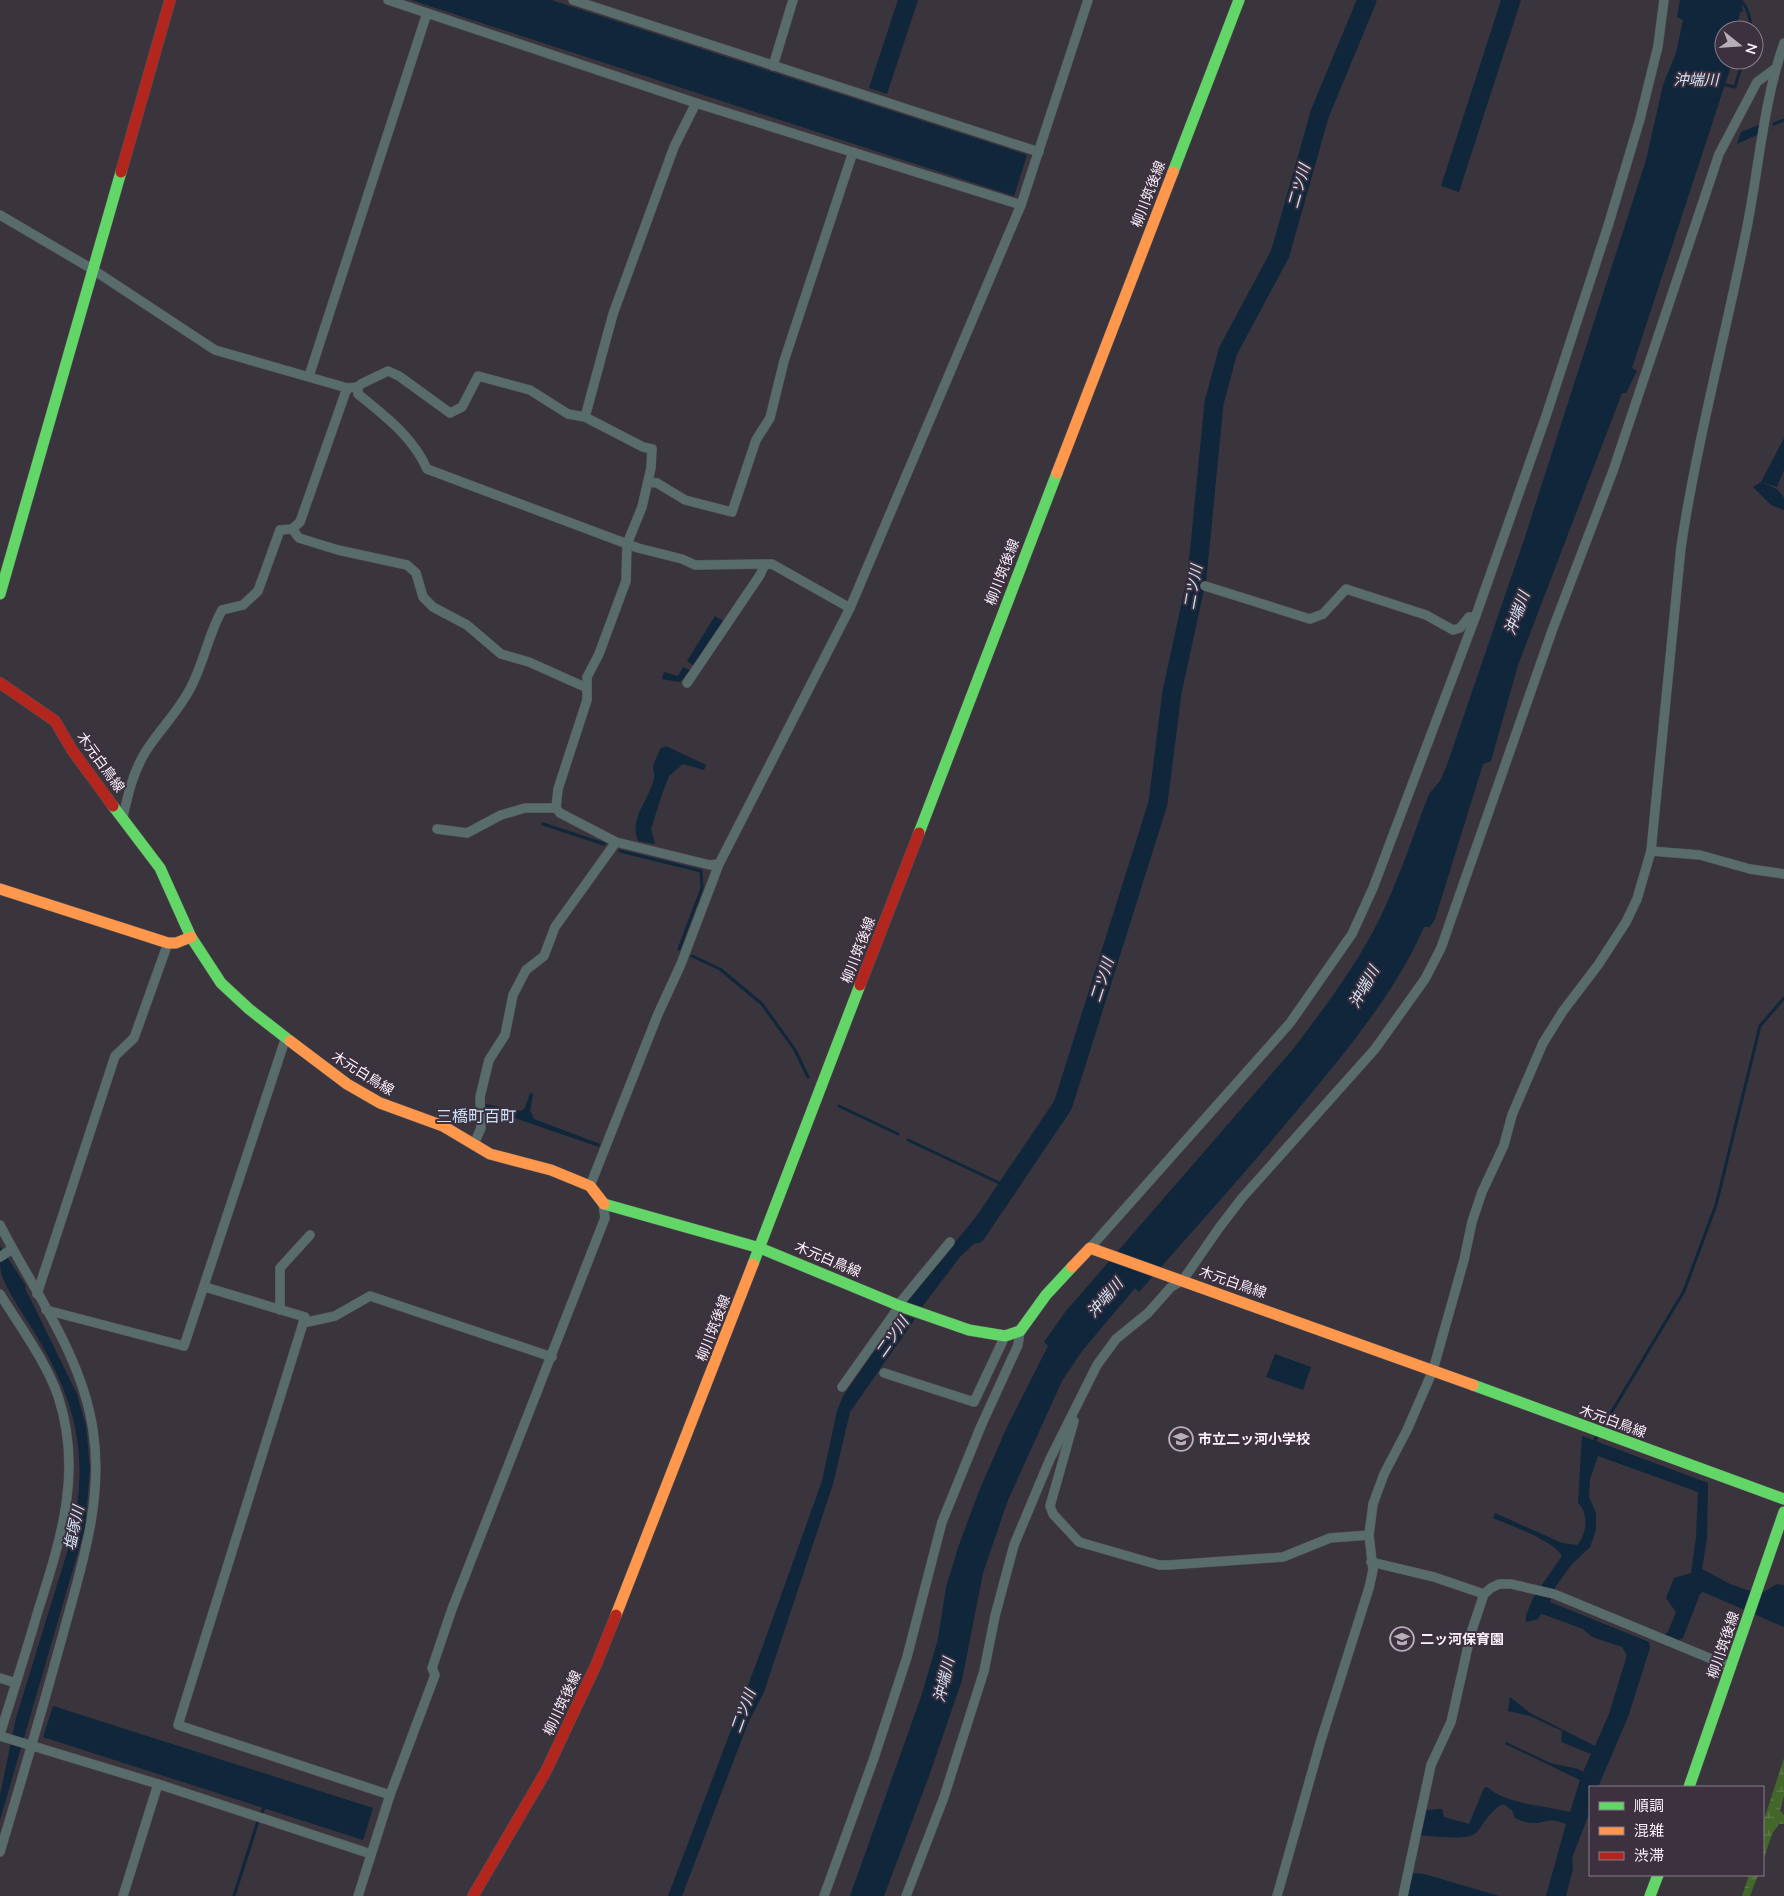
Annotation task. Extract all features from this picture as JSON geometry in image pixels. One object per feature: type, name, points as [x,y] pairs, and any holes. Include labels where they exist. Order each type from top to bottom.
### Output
[{"type":"main road","points":[[0,594],[170,0]]},
{"type":"main road","name":"柳川筑後線","points":[[473,1896],[546,1771],[596,1664],[760,1248],[1239,0]]},
{"type":"main road","name":"木元白鳥線","points":[[0,683],[55,721],[72,750],[160,868],[174,893],[191,937],[221,983],[286,1038],[346,1084],[380,1103],[432,1121],[490,1154],[551,1170],[590,1186]]},
{"type":"main road","points":[[0,889],[168,943],[176,943],[191,937]]},
{"type":"main road","points":[[590,1186],[603,1204]]},
{"type":"main road","name":"木元白鳥線","points":[[603,1204],[760,1248],[899,1305],[969,1330],[1004,1336],[1020,1331]]},
{"type":"main road","points":[[1020,1331],[1046,1295],[1095,1249]]},
{"type":"main road","name":"木元白鳥線","points":[[1095,1249],[1433,1370],[1784,1499]]},
{"type":"main road","name":"柳川筑後線","points":[[1689,1786],[1784,1512]]},
{"type":"main road","points":[[1650,1896],[1658,1876]]},
{"type":"street","points":[[388,0],[696,104],[1022,205]]},
{"type":"street","points":[[573,0],[1039,152]]},
{"type":"street","points":[[772,66],[793,0]]},
{"type":"street","points":[[590,1186],[658,1014],[681,964],[719,864],[850,608],[1022,205],[1088,0]]},
{"type":"street","points":[[1095,1249],[1135,1199],[1290,1022],[1352,934],[1374,888],[1475,618],[1546,416],[1608,226],[1653,64],[1664,0]]},
{"type":"street","points":[[309,376],[427,13]]},
{"type":"street","points":[[1277,1896],[1322,1740],[1369,1588],[1373,1570],[1369,1536],[1374,1504],[1384,1474],[1407,1430],[1433,1370],[1464,1260],[1472,1222],[1482,1192],[1504,1145],[1512,1115],[1532,1067],[1562,1011],[1598,965],[1626,922],[1637,899],[1651,851],[1681,547],[1688,500],[1704,418],[1749,218],[1776,68],[1784,42]]},
{"type":"street","points":[[906,1896],[944,1797],[984,1671],[995,1616],[1014,1545],[1050,1458],[1097,1365],[1116,1339],[1148,1313],[1171,1287],[1242,1198],[1374,1049],[1425,979],[1441,948],[1552,631],[1613,470],[1719,154],[1757,82],[1776,68]]},
{"type":"street","points":[[585,416],[613,314],[674,147],[696,104]]},
{"type":"street","points":[[648,482],[657,483],[685,500],[732,512],[756,440],[770,418],[784,361],[853,152]]},
{"type":"street","points":[[0,215],[92,269],[215,350],[347,388],[358,387],[388,371],[399,376],[450,413],[462,407],[478,376],[530,390],[568,414],[585,416],[636,441],[643,447],[652,449],[648,482],[627,544],[626,581],[599,654],[587,677],[587,700],[558,789],[556,808],[560,813],[616,842],[710,865],[719,864]]},
{"type":"street","points":[[358,387],[358,394],[395,425],[421,454],[428,469],[627,544],[682,559],[695,565],[772,564],[850,608]]},
{"type":"street","points":[[123,816],[132,778],[145,753],[162,728],[180,708],[200,671],[222,610],[243,605],[258,591],[280,530],[292,529],[300,522],[310,499],[347,388]]},
{"type":"street","points":[[292,529],[299,538],[330,548],[407,565],[416,573],[423,597],[433,607],[467,625],[501,654],[529,662],[587,688]]},
{"type":"street","points":[[686,683],[760,575],[765,564]]},
{"type":"street","points":[[1205,586],[1310,619],[1323,614],[1346,589],[1426,616],[1453,630],[1460,628],[1469,617],[1475,618]]},
{"type":"street","points":[[437,829],[467,833],[501,815],[525,808],[556,808]]},
{"type":"street","points":[[474,1144],[481,1128],[480,1097],[489,1060],[505,1035],[514,995],[526,970],[544,956],[555,927],[616,842]]},
{"type":"street","points":[[1651,851],[1700,855],[1750,869],[1784,874]]},
{"type":"street","points":[[37,1294],[115,1056],[134,1038],[168,943]]},
{"type":"street","points":[[46,1310],[184,1346],[286,1038]]},
{"type":"street","points":[[358,1896],[390,1795],[435,1674],[432,1668],[452,1609],[605,1218],[603,1204]]},
{"type":"street","points":[[0,1225],[74,1362],[93,1430],[96,1464],[95,1494],[83,1558],[32,1746],[0,1852]]},
{"type":"street","points":[[280,1310],[280,1268],[310,1235]]},
{"type":"street","points":[[842,1387],[899,1305],[950,1242]]},
{"type":"street","points":[[0,1257],[12,1249]]},
{"type":"street","points":[[205,1287],[305,1317],[178,1725],[390,1795]]},
{"type":"street","points":[[0,1294],[47,1373],[57,1395],[66,1427],[70,1463],[68,1504],[61,1538],[0,1735],[158,1784],[371,1854]]},
{"type":"street","points":[[303,1323],[335,1316],[370,1296],[552,1357]]},
{"type":"street","points":[[824,1896],[874,1758],[907,1658],[942,1522],[981,1426],[1015,1353],[1020,1331]]},
{"type":"street","points":[[884,1373],[974,1402],[1004,1336]]},
{"type":"street","points":[[1080,1401],[1050,1506],[1053,1514],[1079,1542],[1159,1565],[1169,1565],[1283,1558],[1330,1538],[1369,1536]]},
{"type":"street","points":[[1370,1557],[1484,1594]]},
{"type":"street","points":[[1403,1896],[1431,1765],[1451,1722],[1471,1632],[1484,1594],[1500,1584],[1533,1588],[1554,1594],[1731,1666]]},
{"type":"street","points":[[0,1678],[16,1684]]},
{"type":"street","points":[[123,1896],[158,1784]]},
{"type":"green space","points":[[1784,1758],[1784,1796],[1780,1810],[1784,1815],[1784,1824],[1779,1824],[1772,1834],[1764,1858],[1764,1820]]},
{"type":"green space","points":[[1749,1876],[1758,1876],[1750,1896],[1742,1896]]},
{"type":"water","points":[[411,0],[551,0],[1027,155],[1014,196]]},
{"type":"water","points":[[898,0],[918,0],[887,94],[869,88]]},
{"type":"water","points":[[1501,0],[1521,0],[1459,192],[1441,186]]},
{"type":"water","name":"沖端川","points":[[1680,0],[1741,0],[1743,11],[1740,12],[1738,20],[1714,20],[1714,70],[1730,70],[1632,368],[1637,371],[1626,393],[1622,393],[1518,665],[1491,761],[1483,764],[1435,919],[1430,927],[1424,927],[1401,972],[1387,994],[1309,1096],[1139,1292],[1135,1288],[1082,1351],[1062,1381],[1008,1500],[983,1573],[962,1680],[929,1776],[884,1896],[850,1896],[921,1697],[938,1639],[946,1587],[959,1545],[979,1491],[1007,1427],[1048,1346],[1044,1342],[1066,1311],[1294,1048],[1351,969],[1387,903],[1429,794],[1440,781],[1447,765],[1524,540],[1646,160],[1663,85],[1676,53],[1683,20],[1677,17]]},
{"type":"water","points":[[1761,124],[1759,134],[1737,144],[1741,132]]},
{"type":"water","points":[[1784,438],[1784,470],[1777,487],[1761,482]]},
{"type":"water","points":[[1761,482],[1777,489],[1784,498],[1784,510],[1771,505],[1753,487]]},
{"type":"water","points":[[715,616],[723,621],[694,666],[687,661]]},
{"type":"water","points":[[683,667],[690,670],[680,682],[662,679],[664,672],[678,676]]},
{"type":"water","points":[[666,746],[706,765],[704,770],[683,764],[669,776],[651,829],[655,844],[638,841],[636,825],[638,817],[652,787],[654,763],[660,749]]},
{"type":"water","points":[[530,1093],[533,1094],[530,1110],[534,1119],[600,1144],[599,1147],[485,1108],[485,1104],[521,1111],[525,1108]]},
{"type":"water","points":[[984,1207],[996,1215],[978,1240],[960,1257],[922,1307],[906,1302]]},
{"type":"water","name":"塩塚川","points":[[0,1246],[26,1286],[25,1288],[77,1394],[86,1426],[90,1468],[85,1528],[0,1820],[0,1795],[16,1718],[69,1546],[79,1488],[79,1462],[77,1437],[63,1387],[36,1335],[4,1281],[1,1273]]},
{"type":"water","points":[[900,1314],[915,1319],[850,1412],[833,1484],[764,1692],[748,1723],[682,1896],[668,1896],[761,1651],[822,1481],[837,1411],[843,1396]]},
{"type":"water","points":[[1275,1354],[1311,1367],[1303,1390],[1266,1377]]},
{"type":"water","points":[[1582,1436],[1708,1483],[1707,1538],[1702,1569],[1730,1584],[1747,1590],[1764,1592],[1777,1584],[1784,1585],[1784,1627],[1703,1592],[1700,1594],[1683,1638],[1675,1642],[1664,1635],[1668,1632],[1676,1612],[1666,1598],[1674,1578],[1691,1573],[1696,1537],[1698,1492],[1598,1456],[1590,1479],[1589,1497],[1596,1513],[1596,1530],[1590,1547],[1572,1564],[1556,1586],[1550,1602],[1649,1642],[1650,1648],[1628,1717],[1598,1786],[1589,1786],[1589,1814],[1572,1858],[1573,1869],[1566,1896],[1546,1896],[1566,1824],[1555,1821],[1525,1822],[1515,1818],[1512,1810],[1503,1804],[1488,1817],[1476,1833],[1471,1835],[1448,1837],[1418,1835],[1425,1810],[1442,1809],[1444,1817],[1469,1824],[1484,1788],[1487,1787],[1505,1798],[1570,1812],[1580,1780],[1505,1744],[1506,1742],[1550,1763],[1578,1769],[1583,1772],[1591,1754],[1561,1742],[1562,1731],[1530,1716],[1508,1711],[1510,1697],[1530,1713],[1595,1746],[1609,1714],[1627,1655],[1622,1647],[1592,1637],[1583,1629],[1545,1615],[1541,1614],[1538,1619],[1526,1622],[1526,1615],[1534,1596],[1562,1556],[1557,1550],[1541,1539],[1493,1518],[1495,1513],[1562,1543],[1577,1545],[1585,1530],[1584,1512],[1578,1503]]},
{"type":"water","points":[[53,1706],[373,1808],[363,1840],[43,1737]]},
{"type":"water","points":[[1409,1873],[1424,1874],[1499,1896],[1408,1896]]},
{"type":"waterway","name":"二ツ川","points":[[976,1234],[1063,1105],[1158,803],[1172,692],[1197,577],[1214,403],[1228,351],[1280,254],[1320,113],[1367,0]]},
{"type":"waterway","points":[[1740,0],[1745,6],[1750,20]]},
{"type":"waterway","points":[[1722,84],[1735,87],[1740,70]]},
{"type":"waterway","points":[[1774,124],[1784,120]]},
{"type":"waterway","points":[[543,824],[604,844]]},
{"type":"waterway","points":[[620,851],[701,871],[702,888],[679,949]]},
{"type":"waterway","points":[[692,956],[720,969],[762,1004],[795,1050],[808,1077]]},
{"type":"waterway","points":[[1593,1443],[1684,1291],[1716,1205],[1760,1026],[1784,998]]},
{"type":"waterway","points":[[839,1106],[898,1134]]},
{"type":"waterway","points":[[908,1140],[1008,1187]]},
{"type":"waterway","points":[[234,1896],[264,1808]]},
{"type":"traffic: fast","points":[[1173,172],[1239,0]]},
{"type":"traffic: fast","points":[[0,594],[121,172]]},
{"type":"traffic: fast","points":[[919,833],[1057,473]]},
{"type":"traffic: fast","points":[[113,806],[160,868],[191,937],[221,983],[249,1009],[290,1041]]},
{"type":"traffic: fast","points":[[753,1264],[860,985]]},
{"type":"traffic: fast","points":[[604,1204],[760,1248],[900,1306],[969,1330],[1005,1336],[1020,1331],[1046,1295],[1072,1267]]},
{"type":"traffic: fast","points":[[1473,1385],[1784,1499]]},
{"type":"traffic: fast","points":[[1689,1786],[1784,1512]]},
{"type":"traffic: fast","points":[[1650,1896],[1658,1876]]},
{"type":"traffic: slow","points":[[1057,473],[1173,172]]},
{"type":"traffic: slow","points":[[0,889],[168,943],[176,943],[191,937]]},
{"type":"traffic: slow","points":[[290,1041],[347,1084],[380,1103],[443,1126],[490,1154],[551,1170],[590,1186],[604,1204]]},
{"type":"traffic: slow","points":[[1072,1267],[1090,1248],[1473,1385]]},
{"type":"traffic: slow","points":[[616,1615],[753,1264]]},
{"type":"traffic: jam","points":[[121,172],[170,0]]},
{"type":"traffic: jam","points":[[0,683],[55,721],[72,750],[113,806]]},
{"type":"traffic: jam","points":[[860,985],[919,833]]},
{"type":"traffic: jam","points":[[473,1896],[546,1771],[596,1665],[616,1615]]},
{"type":"place","name":"市立二ッ河小学校","points":[[1181,1439]]},
{"type":"place","name":"二ッ河保育園","points":[[1402,1639]]},
{"type":"district","name":"三橋町百町","points":[[476,1116]]}]
